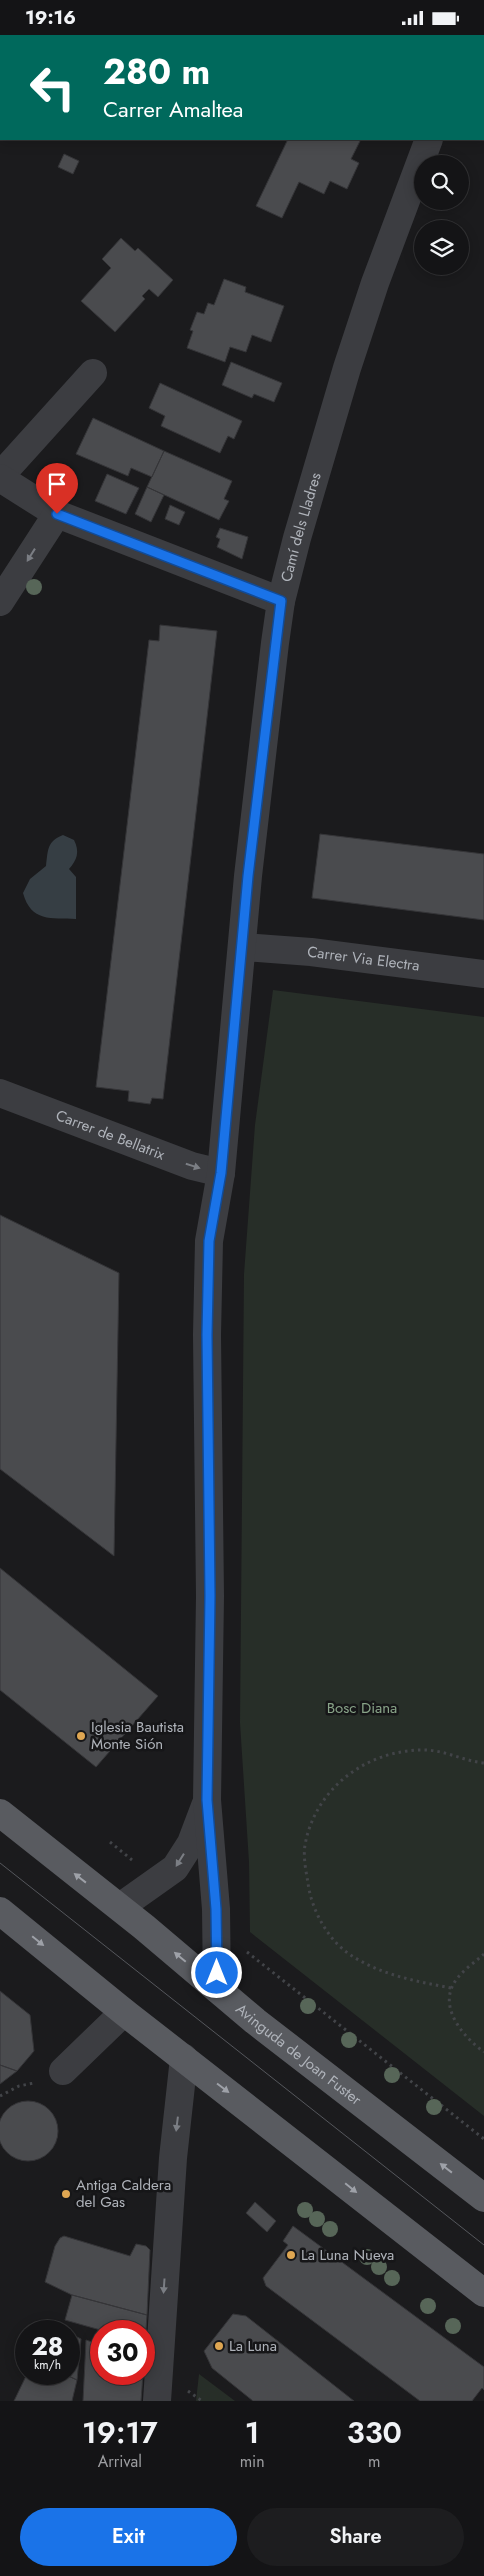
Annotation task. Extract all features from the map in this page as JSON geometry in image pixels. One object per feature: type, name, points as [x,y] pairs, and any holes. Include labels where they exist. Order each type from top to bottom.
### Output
[{"type":"main road","name":"Avinguda de Joan Fuster","points":[[0,1813],[120,1907],[217,1989],[484,2198]]},
{"type":"main road","points":[[0,1911],[124,2012],[484,2293]]},
{"type":"street","name":"Camí dels Lladres","points":[[217,1989],[216,1909],[207,1800],[210,1596],[207,1335],[209,1241],[221,1173],[249,866],[281,601],[350,359],[375,283],[429,140]]},
{"type":"street","points":[[92,373],[0,477],[57,514],[281,601]]},
{"type":"street","points":[[0,602],[57,514]]},
{"type":"street","name":"Carrer Via Electra","points":[[243,947],[311,952],[484,974]]},
{"type":"street","name":"Carrer de Bellatrix","points":[[0,1093],[192,1166],[221,1173]]},
{"type":"street","name":"Camí dels Lladres","points":[[120,1907],[175,1868],[191,1843],[207,1800]]},
{"type":"street","points":[[63,2071],[124,2012]]},
{"type":"street","points":[[157,2401],[173,2158],[184,2058]]},
{"type":"path","points":[[451,1988],[390,1974],[364,1963],[344,1950],[326,1930],[309,1893],[305,1847],[311,1824],[334,1787],[349,1773],[372,1761],[395,1754],[422,1750],[484,1763]]},
{"type":"path","points":[[110,1842],[133,1861]]},
{"type":"path","points":[[242,1948],[484,2139]]},
{"type":"path","points":[[484,1954],[462,1971],[451,1988],[450,2007],[463,2033],[484,2052]]},
{"type":"path","points":[[0,2096],[19,2086],[52,2078],[63,2071]]},
{"type":"path","points":[[188,2391],[202,2401]]},
{"type":"green space","name":"Bosc Diana","points":[[273,990],[484,1017],[484,2116],[250,1932],[249,1862],[240,1723],[244,1274],[255,1125]]},
{"type":"green space","points":[[199,2374],[235,2401],[196,2401]]},
{"type":"shaded area","points":[[63,835],[74,840],[77,848],[76,859],[69,869],[76,877],[76,919],[50,918],[37,914],[31,909],[23,893],[30,879],[46,866],[51,843]]},
{"type":"building","points":[[288,140],[360,140],[351,159],[359,163],[347,189],[330,181],[324,194],[299,182],[282,218],[256,206]]},
{"type":"building","points":[[64,154],[79,161],[73,174],[58,167]]},
{"type":"building","points":[[121,238],[135,251],[138,248],[173,280],[158,297],[149,289],[142,296],[145,299],[115,332],[81,301],[111,268],[102,259]]},
{"type":"building","points":[[224,279],[246,287],[245,292],[284,306],[271,342],[252,335],[246,352],[230,347],[225,362],[187,348],[193,331],[190,330],[197,312],[204,314],[208,303],[214,305]]},
{"type":"building","points":[[231,362],[282,383],[274,402],[254,394],[252,398],[222,385]]},
{"type":"building","points":[[160,383],[242,421],[234,439],[228,436],[220,453],[161,426],[165,416],[149,408]]},
{"type":"building","points":[[93,418],[164,451],[152,477],[131,468],[128,476],[76,454]]},
{"type":"building","points":[[164,451],[232,481],[224,499],[229,501],[219,520],[147,487]]},
{"type":"building","points":[[107,474],[139,488],[126,514],[95,501]]},
{"type":"building","points":[[147,487],[164,495],[151,522],[135,514]]},
{"type":"building","points":[[170,505],[185,512],[179,525],[165,519]]},
{"type":"building","points":[[220,528],[248,537],[242,559],[217,547],[220,539],[216,537]]},
{"type":"building","points":[[160,625],[217,631],[163,1099],[152,1098],[150,1104],[128,1101],[129,1091],[96,1087],[149,640],[159,641]]},
{"type":"building","points":[[320,834],[484,854],[484,920],[312,898]]},
{"type":"building","points":[[0,1215],[119,1273],[114,1556],[0,1469]]},
{"type":"building","points":[[0,1568],[158,1696],[96,1767],[0,1690]]},
{"type":"building","points":[[0,1991],[30,2015],[34,2051],[17,2071],[0,2065]]},
{"type":"building","points":[[0,2065],[17,2071],[0,2084]]},
{"type":"building","points":[[22,2101],[34,2101],[45,2106],[53,2114],[58,2125],[58,2137],[53,2148],[45,2156],[34,2161],[22,2161],[11,2156],[3,2148],[-1,2140],[0,2119],[11,2106]]},
{"type":"building","points":[[255,2202],[276,2221],[267,2232],[246,2213]]},
{"type":"building","points":[[293,2226],[484,2367],[484,2390],[482,2388],[472,2401],[420,2401],[266,2286],[263,2278],[288,2245],[283,2241]]},
{"type":"building","points":[[64,2236],[130,2256],[136,2244],[146,2246],[150,2250],[147,2315],[72,2295],[45,2282],[55,2246],[60,2238]]},
{"type":"building","points":[[72,2295],[147,2315],[147,2320],[90,2320],[90,2327],[80,2324],[80,2320],[65,2320]]},
{"type":"building","points":[[233,2314],[246,2316],[354,2401],[253,2401],[212,2368],[204,2351]]},
{"type":"building","points":[[86,2340],[90,2341],[90,2385],[142,2385],[141,2401],[83,2401]]},
{"type":"building","points":[[22,2385],[76,2385],[72,2401],[14,2401]]},
{"type":"tram line","points":[[0,1863],[484,2245]]},
{"type":"place","name":"Iglesia Bautista Monte Sión","points":[[81,1736]]},
{"type":"place","name":"Antiga Caldera del Gas","points":[[66,2194]]},
{"type":"place","name":"La Luna Nueva","points":[[291,2255]]},
{"type":"place","name":"La Luna","points":[[219,2346]]},
{"type":"route","points":[[57,514],[281,601],[248,876],[221,1173],[209,1241],[207,1335],[210,1596],[207,1800],[216,1909],[217,1973]]}]
